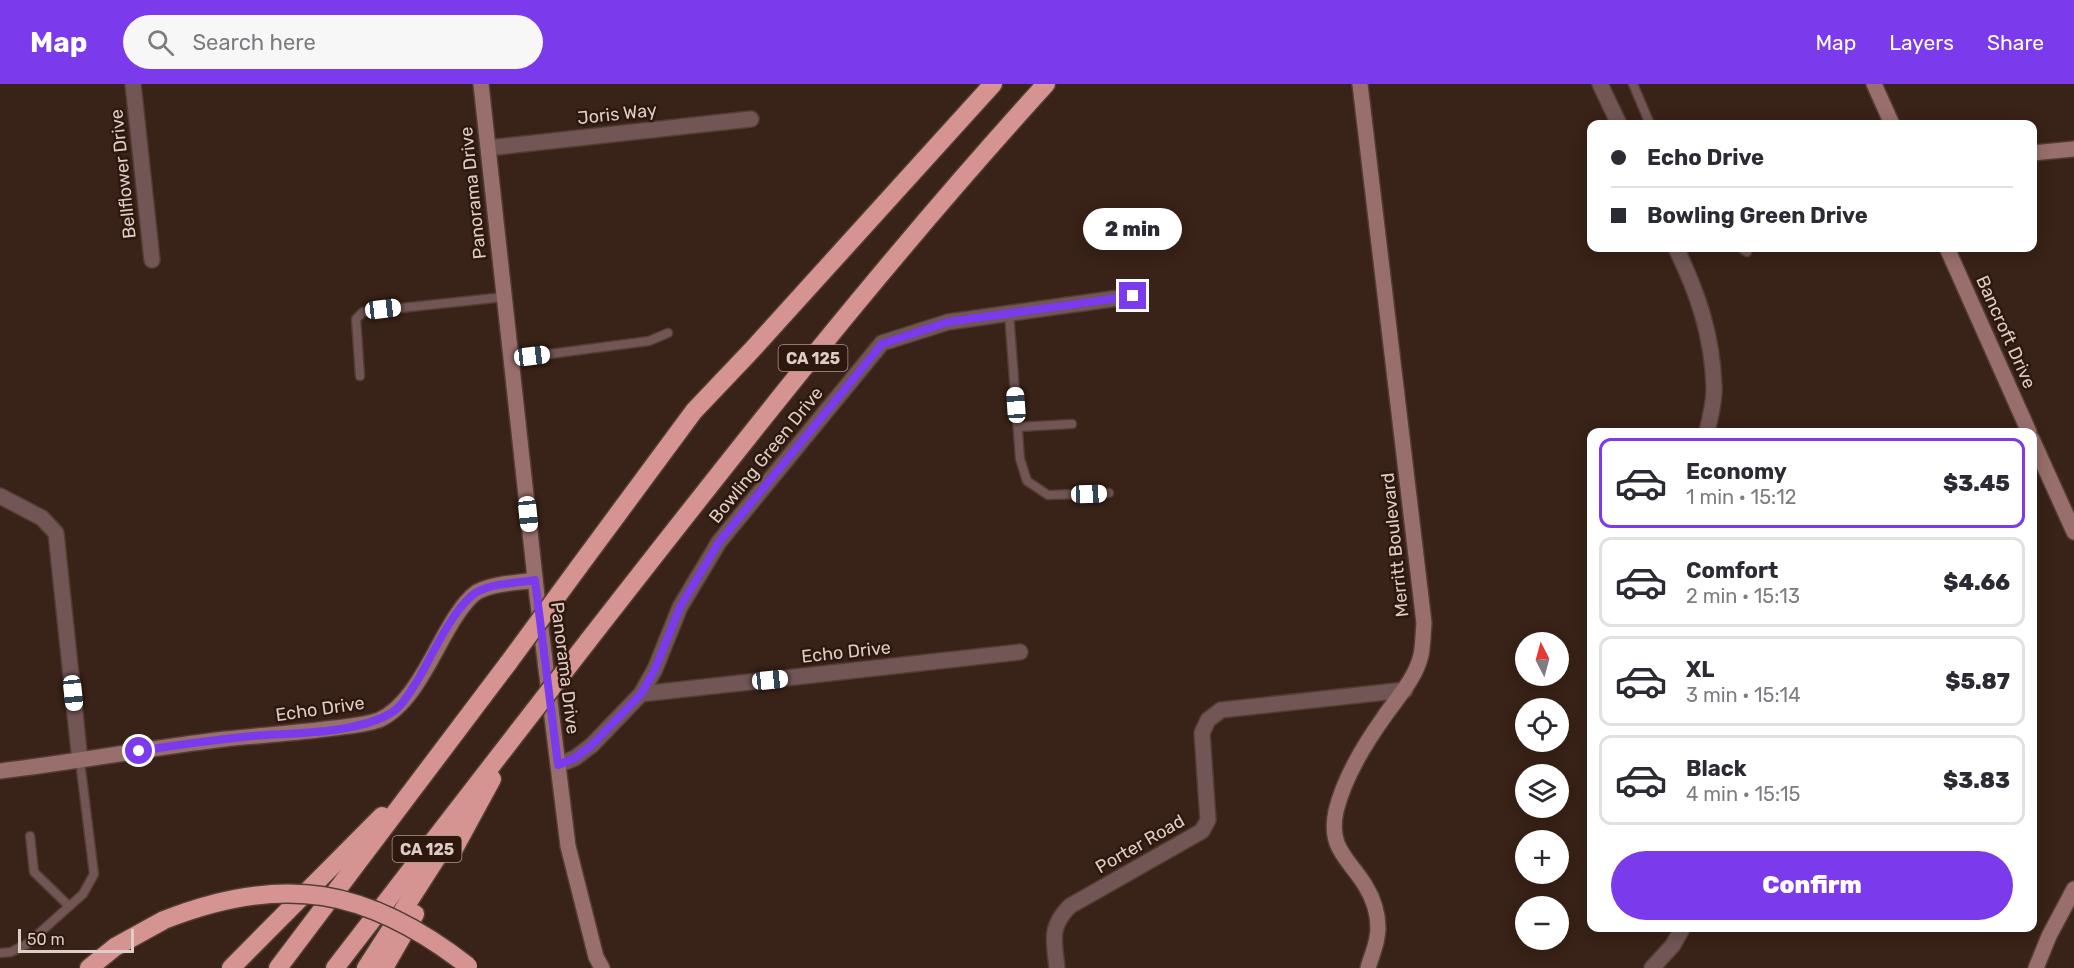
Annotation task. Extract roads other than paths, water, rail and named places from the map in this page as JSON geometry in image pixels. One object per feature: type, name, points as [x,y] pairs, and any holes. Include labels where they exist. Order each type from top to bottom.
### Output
[{"type":"highway","name":"CA 125","points":[[278,968],[434,764],[694,411],[993,84]]},
{"type":"highway","name":"CA 125","points":[[335,968],[736,451],[969,168],[1046,84]]},
{"type":"highway","points":[[366,968],[519,729]]},
{"type":"highway","points":[[384,968],[445,866],[519,729]]},
{"type":"highway","points":[[231,968],[434,764]]},
{"type":"highway","points":[[89,968],[115,947],[164,920],[197,907],[232,898],[296,893],[324,896],[385,913],[443,946],[469,967]]},
{"type":"street","name":"Bellflower Drive","points":[[133,84],[152,260]]},
{"type":"street","name":"Panorama Drive","points":[[481,84],[535,580],[568,846],[596,957],[602,968]]},
{"type":"street","name":"Merritt Boulevard","points":[[1360,84],[1424,623],[1421,656],[1405,690],[1371,735],[1351,773],[1336,812],[1338,846],[1350,867],[1365,885],[1377,917],[1378,939],[1368,968]]},
{"type":"street","points":[[1600,84],[1617,120]]},
{"type":"street","points":[[1874,84],[1890,120]]},
{"type":"street","name":"Joris Way","points":[[488,148],[751,119]]},
{"type":"street","points":[[2037,153],[2074,149]]},
{"type":"street","points":[[1679,252],[1692,280],[1707,324],[1714,388],[1708,428]]},
{"type":"street","name":"Bancroft Drive","points":[[1949,252],[2027,428]]},
{"type":"street","name":"Bowling Green Drive","points":[[558,765],[575,758],[592,745],[641,694],[655,669],[680,607],[719,542],[882,344],[948,322],[1133,296]]},
{"type":"street","points":[[2037,450],[2074,532]]},
{"type":"street","points":[[0,496],[42,518],[56,533],[80,761]]},
{"type":"street","name":"Echo Drive","points":[[0,771],[80,761],[179,744],[310,732],[360,725],[377,720],[393,712],[407,697],[446,630],[466,601],[477,592],[490,587],[535,580]]},
{"type":"street","name":"Echo Drive","points":[[641,694],[1020,652]]},
{"type":"street","name":"Porter Road","points":[[1057,968],[1053,934],[1058,918],[1070,906],[1202,831],[1208,820],[1202,733],[1208,720],[1221,710],[1405,690]]},
{"type":"street","points":[[2036,968],[2049,936],[2074,889]]},
{"type":"street","points":[[1652,968],[1674,945],[1680,932]]},
{"type":"lane","points":[[1633,84],[1648,120]]},
{"type":"lane","points":[[360,376],[356,319],[363,312],[504,297]]},
{"type":"lane","points":[[1010,313],[1020,459],[1027,481],[1048,495],[1109,493]]},
{"type":"lane","points":[[511,359],[649,341],[668,333]]},
{"type":"lane","points":[[1018,428],[1072,424]]},
{"type":"lane","points":[[0,953],[11,952],[27,944],[83,894],[94,874],[80,761]]},
{"type":"lane","points":[[30,836],[34,872],[69,906]]}]
